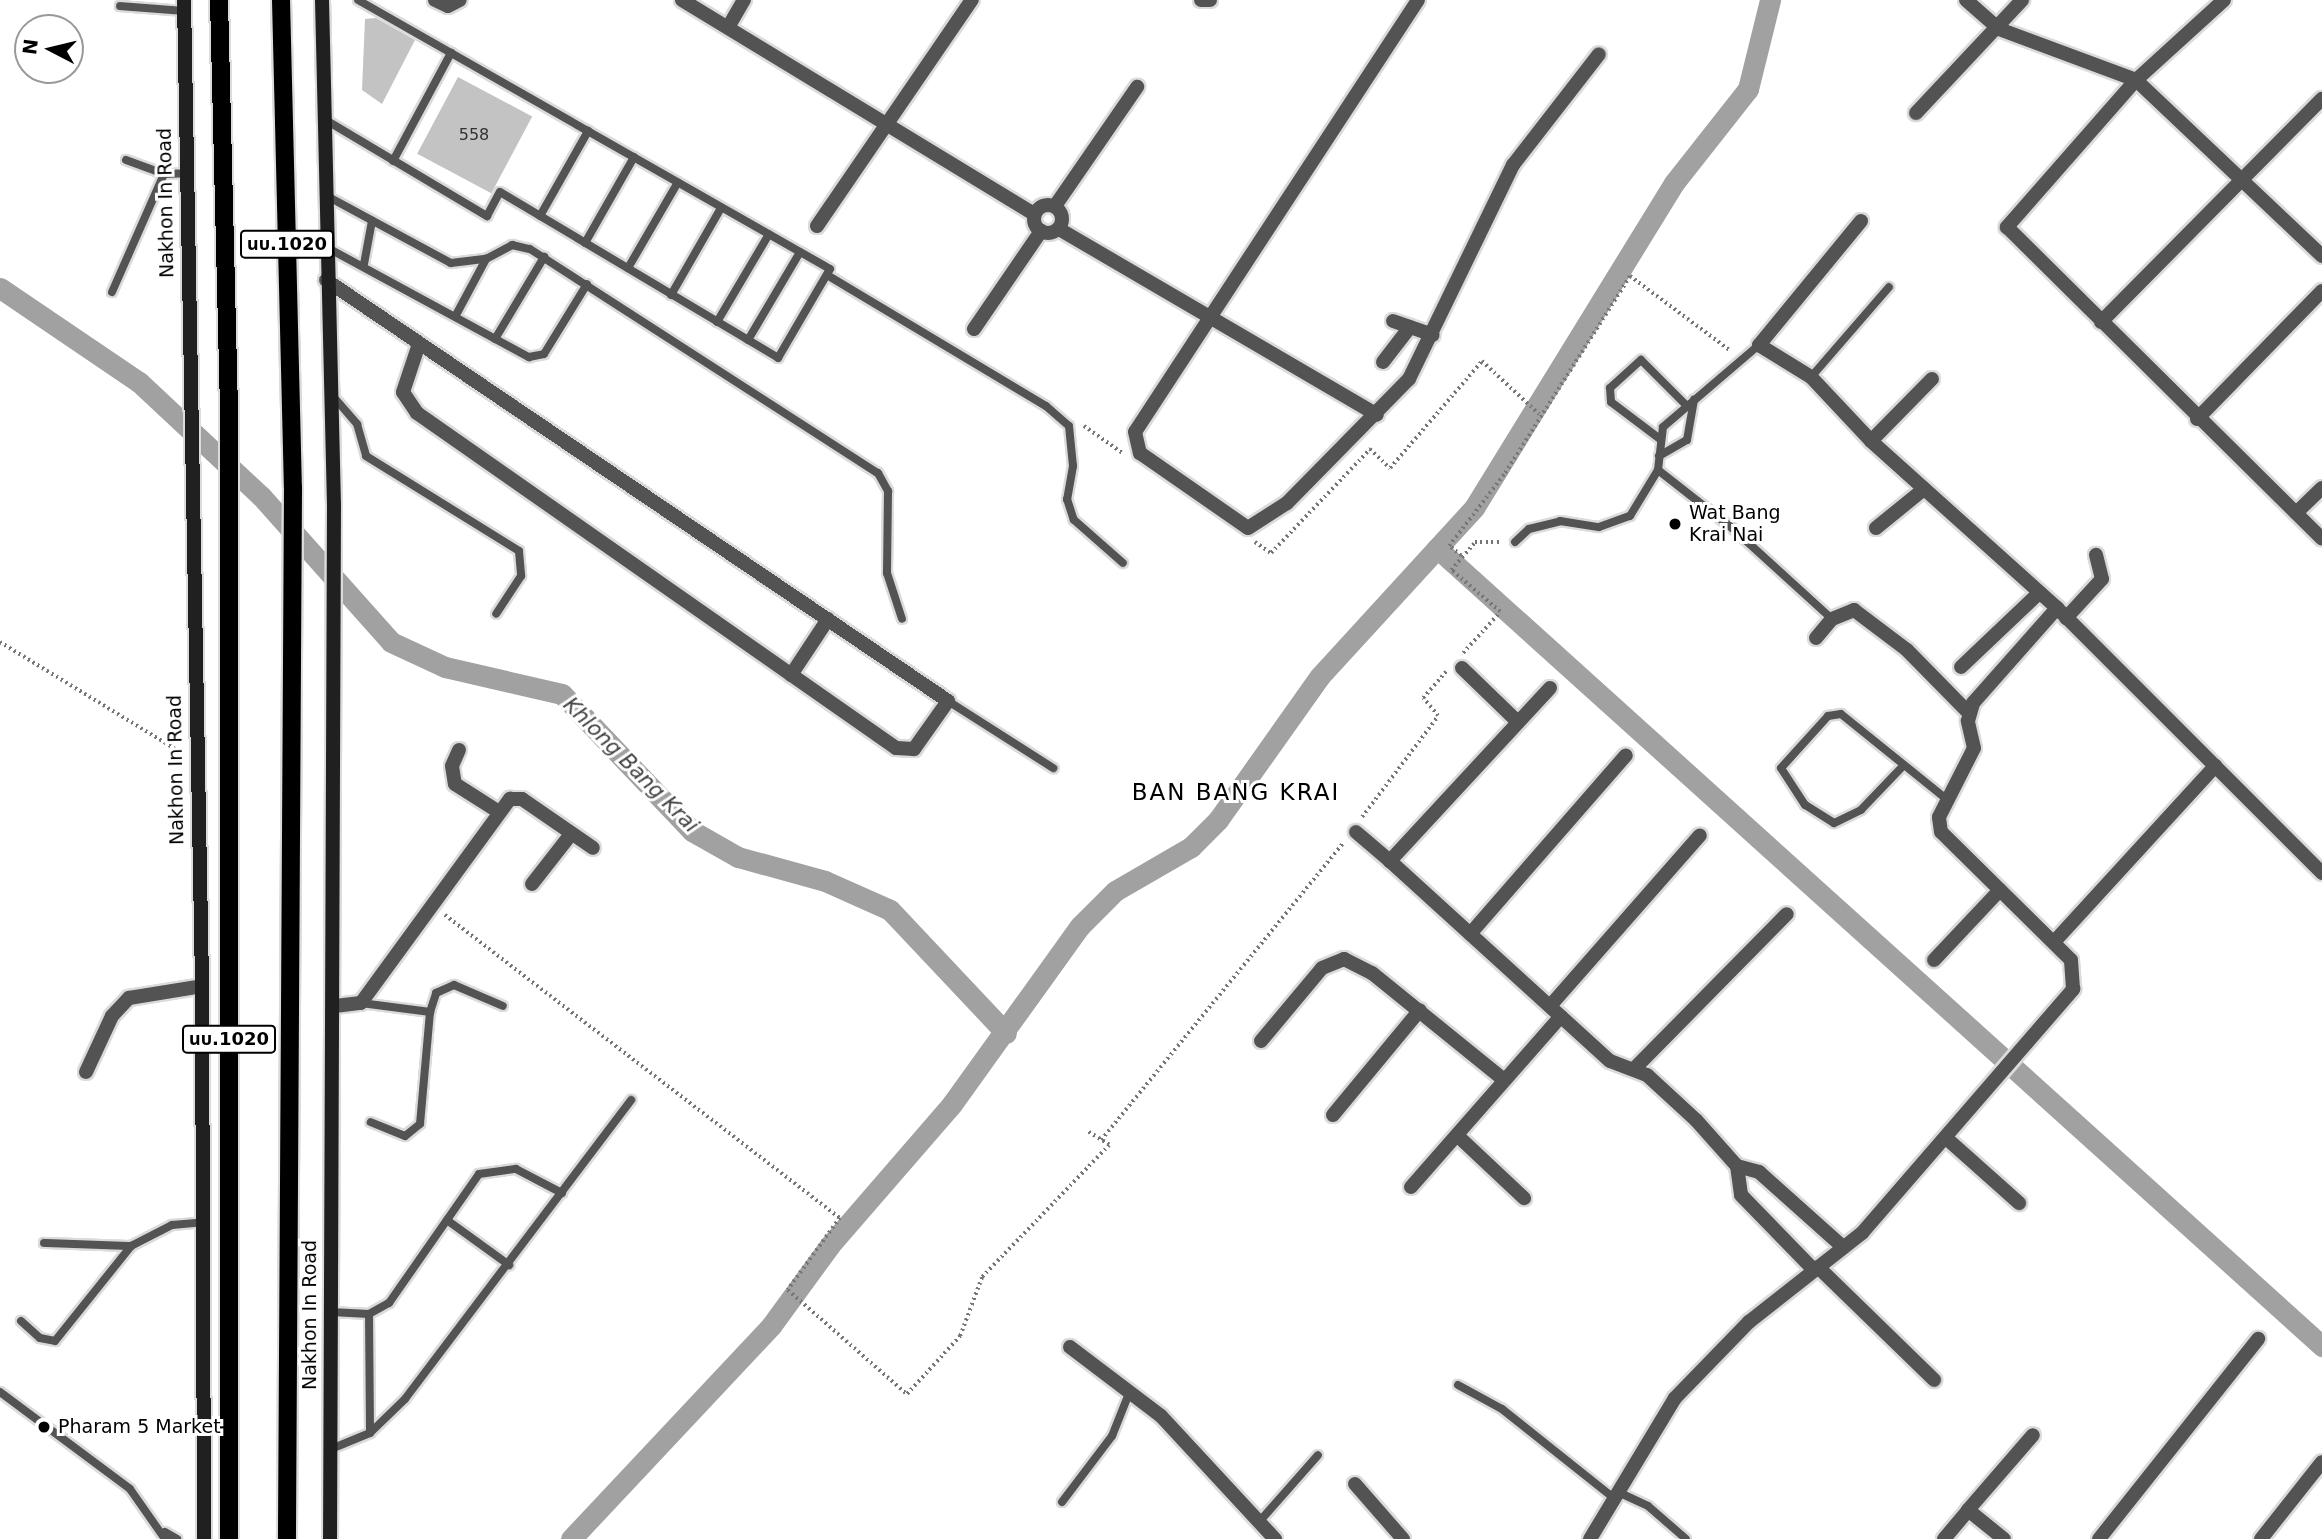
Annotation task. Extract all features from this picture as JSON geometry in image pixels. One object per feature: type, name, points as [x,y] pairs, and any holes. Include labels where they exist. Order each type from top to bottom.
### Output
[{"type":"main road","name":"นบ.1020","points":[[219,0],[229,422],[229,1539]]},
{"type":"main road","name":"Nakhon In Road","points":[[281,0],[293,488],[287,1539]]},
{"type":"main road","name":"Nakhon In Road","points":[[322,0],[326,280],[334,505],[335,1006],[330,1539]]},
{"type":"main road","name":"Nakhon In Road","points":[[184,5],[189,470],[202,986],[205,1222],[204,1539]]},
{"type":"street","points":[[435,0],[447,6],[460,0]]},
{"type":"street","points":[[682,0],[730,24],[1034,215],[1041,231]]},
{"type":"street","points":[[730,24],[744,0]]},
{"type":"street","points":[[817,226],[972,0]]},
{"type":"street","points":[[1201,0],[1210,0]]},
{"type":"street","points":[[1418,0],[1208,315],[1135,432],[1135,443],[1243,526],[1260,527],[1377,415],[1409,379],[1433,335],[1467,248],[1513,165],[1599,54]]},
{"type":"street","points":[[1966,0],[1998,29],[2136,80],[2243,178],[2322,256]]},
{"type":"street","points":[[1916,113],[1998,29],[2022,0]]},
{"type":"street","points":[[2224,0],[2136,80],[2007,227],[2197,419],[2322,539]]},
{"type":"street","points":[[1055,206],[1137,87]]},
{"type":"street","points":[[2101,322],[2322,99]]},
{"type":"street","points":[[1034,215],[1043,205],[1055,206]]},
{"type":"street","points":[[1055,206],[1062,216],[1059,229]]},
{"type":"street","points":[[1861,221],[1759,345],[1811,377],[1871,441],[2061,613],[2322,873]]},
{"type":"street","points":[[974,329],[1041,231],[1059,229],[1377,415]]},
{"type":"street","points":[[326,280],[948,701],[906,750],[791,675],[417,413],[403,392],[419,344]]},
{"type":"street","points":[[2197,419],[2322,291]]},
{"type":"street","points":[[1393,321],[1433,335]]},
{"type":"street","points":[[1383,362],[1410,327]]},
{"type":"street","points":[[1871,441],[1932,379]]},
{"type":"street","points":[[2296,513],[2322,488]]},
{"type":"street","points":[[1876,528],[1924,489]]},
{"type":"street","points":[[1968,712],[2061,613],[2102,579],[2096,555]]},
{"type":"street","points":[[1961,667],[2039,593]]},
{"type":"street","points":[[1590,1539],[1675,1398],[1749,1322],[1843,1247],[1996,1082],[2073,989],[2071,960],[1941,832],[1945,798],[1974,748],[1968,712],[1864,615],[1843,611],[1832,619],[1816,638]]},
{"type":"street","points":[[791,675],[828,619]]},
{"type":"street","points":[[1456,665],[1518,722]]},
{"type":"street","points":[[1390,861],[1550,688]]},
{"type":"street","points":[[459,751],[452,766],[454,784],[499,812]]},
{"type":"street","points":[[1470,934],[1626,755]]},
{"type":"street","points":[[2054,942],[2215,766]]},
{"type":"street","points":[[335,1006],[361,1003],[499,812],[516,797],[593,848]]},
{"type":"street","points":[[1354,830],[1610,1061],[1635,1068],[1696,1120],[1737,1166],[1759,1172],[1843,1247]]},
{"type":"street","points":[[532,884],[572,834]]},
{"type":"street","points":[[1411,1187],[1460,1138],[1555,1011],[1700,835]]},
{"type":"street","points":[[1934,960],[2000,890]]},
{"type":"street","points":[[1635,1068],[1787,914]]},
{"type":"street","points":[[1261,1041],[1330,961],[1359,964],[1420,1010],[1504,1080]]},
{"type":"street","points":[[86,1072],[112,1016],[129,998],[202,986]]},
{"type":"street","points":[[1333,1115],[1420,1010]]},
{"type":"street","points":[[1460,1138],[1524,1198]]},
{"type":"street","points":[[1946,1138],[2019,1203]]},
{"type":"street","points":[[1737,1166],[1741,1195],[1934,1380]]},
{"type":"street","points":[[2099,1539],[2258,1339]]},
{"type":"street","points":[[1070,1348],[1128,1396],[1161,1416],[1275,1539]]},
{"type":"street","points":[[1944,1539],[2033,1435]]},
{"type":"street","points":[[2261,1539],[2322,1462]]},
{"type":"street","points":[[1355,1484],[1402,1539]]},
{"type":"street","points":[[1968,1510],[2004,1539]]},
{"type":"lane","points":[[323,119],[486,216],[500,192],[778,358],[830,270],[358,0]]},
{"type":"lane","points":[[120,6],[184,5]]},
{"type":"lane","points":[[393,161],[451,53]]},
{"type":"lane","points":[[540,216],[588,131]]},
{"type":"lane","points":[[585,243],[634,157]]},
{"type":"lane","points":[[126,160],[164,174],[187,173]]},
{"type":"lane","points":[[111,292],[164,174]]},
{"type":"lane","points":[[628,268],[677,182]]},
{"type":"lane","points":[[325,195],[451,263],[486,259],[512,245],[544,257],[878,473],[888,491],[887,573],[902,619]]},
{"type":"lane","points":[[671,295],[721,208]]},
{"type":"lane","points":[[365,264],[372,220]]},
{"type":"lane","points":[[717,322],[769,234]]},
{"type":"lane","points":[[326,247],[365,264],[495,339],[537,358],[587,284]]},
{"type":"lane","points":[[748,340],[800,252]]},
{"type":"lane","points":[[495,339],[544,257]]},
{"type":"lane","points":[[456,315],[486,259]]},
{"type":"lane","points":[[827,275],[1046,406],[1069,426],[1073,467],[1067,499],[1074,520],[1123,563]]},
{"type":"lane","points":[[1811,377],[1889,287]]},
{"type":"lane","points":[[1515,542],[1529,529],[1560,521],[1619,523],[1637,507],[1658,470],[1663,427],[1759,345]]},
{"type":"lane","points":[[1660,439],[1611,402],[1610,388],[1641,360],[1691,403]]},
{"type":"lane","points":[[330,393],[357,424],[366,456],[519,551],[521,576],[496,614]]},
{"type":"lane","points":[[1659,456],[1687,440],[1691,403]]},
{"type":"lane","points":[[1658,470],[1832,619]]},
{"type":"lane","points":[[948,701],[1053,768]]},
{"type":"lane","points":[[1903,766],[1861,810],[1834,823],[1805,805],[1781,768],[1828,716],[1841,714],[1945,798]]},
{"type":"lane","points":[[371,1122],[405,1136],[420,1124],[430,1012],[436,993],[454,985],[503,1006]]},
{"type":"lane","points":[[361,1003],[430,1012]]},
{"type":"lane","points":[[331,1449],[370,1433],[405,1399],[509,1265],[631,1100]]},
{"type":"lane","points":[[331,1312],[369,1314],[389,1303],[479,1174],[489,1169],[516,1169],[562,1193]]},
{"type":"lane","points":[[447,1220],[509,1265]]},
{"type":"lane","points":[[21,1321],[49,1341],[63,1336],[131,1247],[172,1225],[205,1222]]},
{"type":"lane","points":[[44,1242],[131,1247]]},
{"type":"lane","points":[[369,1314],[370,1433]]},
{"type":"lane","points":[[1458,1385],[1502,1409],[1616,1495],[1648,1506],[1686,1539]]},
{"type":"lane","points":[[0,1392],[130,1489],[165,1536],[177,1539]]},
{"type":"lane","points":[[1062,1502],[1112,1436],[1128,1396]]},
{"type":"lane","points":[[1259,1522],[1318,1455]]},
{"type":"path","points":[[1461,558],[1449,546],[1505,473],[1539,414],[1630,276],[1744,360]]},
{"type":"path","points":[[1528,405],[1539,414]]},
{"type":"path","points":[[1101,1140],[1354,830],[1438,716],[1423,698],[1456,665],[1500,612],[1451,569],[1475,542],[1515,542]]},
{"type":"path","points":[[0,642],[196,762]]},
{"type":"path","points":[[432,906],[840,1218],[788,1290],[907,1394],[960,1336],[982,1277],[1109,1145],[1088,1132]]},
{"type":"building","points":[[376,18],[415,40],[382,104],[362,90],[365,19]]},
{"type":"building","points":[[458,77],[532,116],[491,193],[417,154]]},
{"type":"waterway","points":[[571,1539],[771,1326],[830,1245],[952,1104],[1080,926],[1115,891],[1191,847],[1218,820],[1320,676],[1474,508],[1674,183],[1748,89],[1770,0]]},
{"type":"waterway","name":"Khlong Bang Krai","points":[[0,288],[139,382],[261,496],[391,642],[445,667],[562,694],[692,831],[738,857],[825,881],[890,910],[1006,1033]]},
{"type":"waterway","points":[[1437,548],[2322,1346]]},
{"type":"place","name":"Wat Bang Krai Nai","points":[[1675,524]]},
{"type":"place","name":"Pharam 5 Market","points":[[44,1427]]},
{"type":"district","name":"BAN BANG KRAI","points":[[1236,792]]}]
